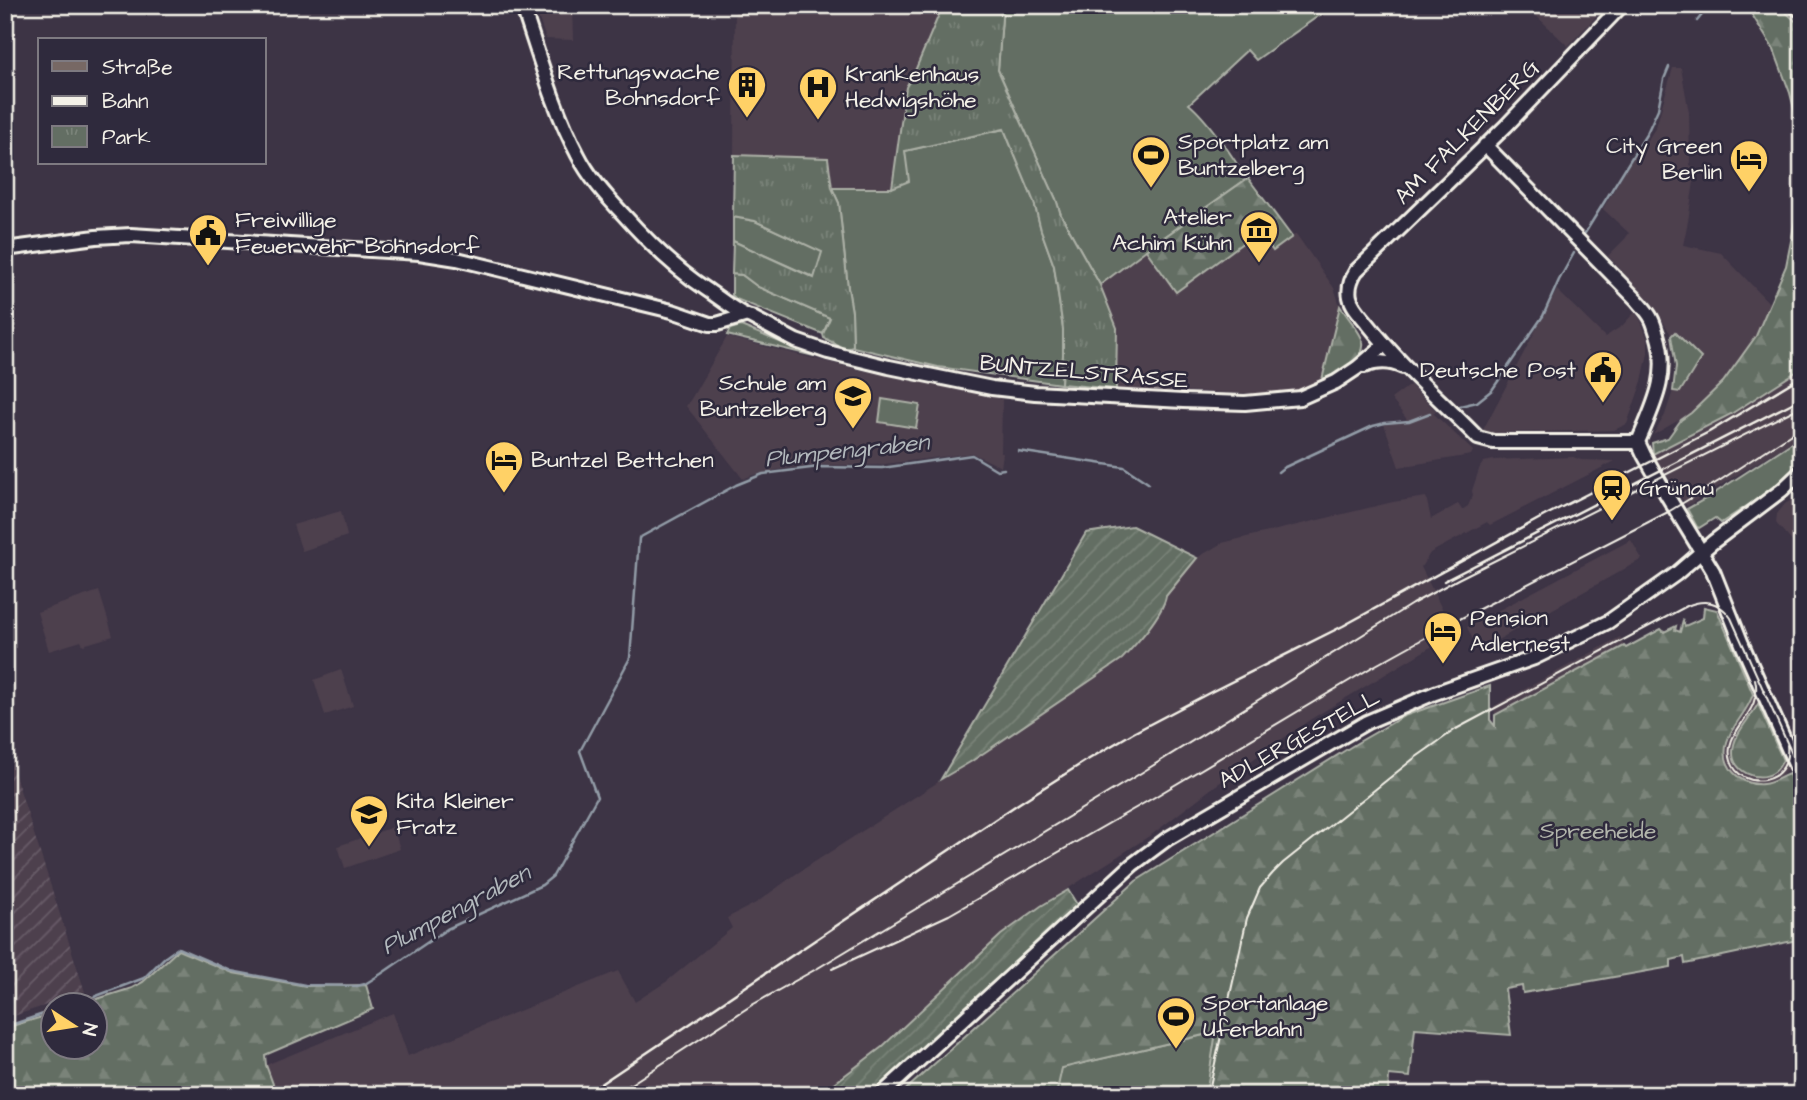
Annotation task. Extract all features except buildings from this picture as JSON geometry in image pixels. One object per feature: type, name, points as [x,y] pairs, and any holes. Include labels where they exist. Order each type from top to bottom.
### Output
[{"type":"main road","points":[[1795,5],[1802,11]]},
{"type":"street","name":"BUNTZELSTRASSE","points":[[522,5],[562,121],[578,156],[614,205],[670,263],[744,316],[806,345],[845,357],[992,388],[1196,402],[1300,398],[1336,382],[1384,345]]},
{"type":"street","name":"AM FALKENBERG","points":[[1384,345],[1350,299],[1352,277],[1356,271],[1537,94],[1622,5]]},
{"type":"street","points":[[1485,145],[1637,300],[1651,318],[1660,345],[1663,369],[1639,442],[1668,497],[1714,573],[1802,780]]},
{"type":"street","points":[[5,249],[131,235],[419,253],[457,259],[672,311],[710,324],[744,316]]},
{"type":"street","points":[[1384,345],[1484,441],[1639,442]]},
{"type":"street","name":"BUNTZELSTRASSE","points":[[1357,368],[1376,362],[1388,362],[1407,369]]},
{"type":"street","name":"ADLERGESTELL","points":[[881,1095],[1132,865],[1167,839],[1367,722],[1435,693],[1534,658],[1587,633],[1656,590],[1802,471]]},
{"type":"street","name":"ADLERGESTELL","points":[[1782,490],[1802,480]]},
{"type":"shaded area","points":[[534,5],[572,5],[573,40],[546,39]]},
{"type":"shaded area","name":"Krankenhaus Hedwigshöhe","points":[[735,5],[940,5],[940,12],[906,87],[892,188],[832,188],[828,158],[734,155]]},
{"type":"shaded area","points":[[1525,5],[1607,5],[1568,46]]},
{"type":"shaded area","points":[[1673,68],[1681,68],[1689,113],[1690,165],[1696,168],[1683,245],[1721,253],[1771,305],[1756,336],[1723,382],[1691,413],[1653,435],[1665,415],[1673,391],[1676,366],[1673,342],[1652,303],[1608,256],[1629,233],[1603,209],[1639,147],[1656,127]]},
{"type":"shaded area","points":[[1260,231],[1273,251],[1296,234],[1334,288],[1340,306],[1322,380],[1298,390],[1270,394],[1116,389],[1117,328],[1100,285],[1146,250],[1176,292]]},
{"type":"shaded area","points":[[1557,290],[1605,337],[1622,326],[1635,312],[1641,321],[1648,340],[1648,353],[1642,381],[1627,424],[1614,430],[1491,433],[1483,430]]},
{"type":"shaded area","name":"Schule am Buntzelberg","points":[[727,337],[860,370],[1002,399],[1001,467],[972,453],[877,465],[786,468],[743,479],[686,406]]},
{"type":"shaded area","points":[[1802,368],[1802,435],[1687,506],[1653,454],[1731,414]]},
{"type":"shaded area","points":[[1410,385],[1436,411],[1433,413],[1473,451],[1471,455],[1399,467],[1384,424],[1407,422],[1391,399]]},
{"type":"shaded area","points":[[1573,457],[1581,460],[1615,461],[1490,525],[1487,522],[1430,553],[1421,567],[1454,633],[1311,719],[1212,788],[1154,833],[1041,906],[1002,935],[882,1047],[819,1095],[277,1095],[266,1065],[393,1013],[408,1056],[618,971],[635,1002],[666,982],[732,928],[727,918],[756,903],[1122,659],[1137,643],[1165,605],[1166,596],[1197,558],[1222,543],[1393,502],[1426,497],[1431,519],[1458,504],[1462,510],[1468,506],[1484,462]]},
{"type":"shaded area","points":[[1802,493],[1802,543],[1795,545],[1776,523],[1777,514],[1785,504]]},
{"type":"shaded area","points":[[341,511],[347,536],[302,551],[293,525]]},
{"type":"shaded area","points":[[1631,540],[1642,559],[1478,651],[1467,627]]},
{"type":"shaded area","points":[[99,591],[113,636],[83,645],[81,641],[49,651],[37,612]]},
{"type":"shaded area","points":[[1620,637],[1624,646],[1495,715],[1494,706]]},
{"type":"shaded area","points":[[341,670],[353,706],[325,715],[314,680]]},
{"type":"shaded area","points":[[1753,694],[1758,704],[1754,711],[1779,768],[1783,760],[1787,769],[1774,782],[1764,784],[1738,778],[1728,765],[1726,757],[1727,741]]},
{"type":"shaded area","points":[[5,744],[85,992],[38,992],[38,1008],[5,1019]]},
{"type":"shaded area","name":"Kita Kleiner Fratz","points":[[393,827],[400,849],[345,868],[338,846]]},
{"type":"green space","points":[[940,5],[1003,5],[998,70],[1061,215],[1100,285],[1117,328],[1116,389],[1061,384],[1063,329],[1054,266],[1034,202],[1004,129],[905,151],[909,181],[892,188],[906,87],[940,12]]},
{"type":"green space","points":[[1003,5],[1318,5],[1324,12],[1256,60],[1247,50],[1189,104],[1212,128],[1245,178],[1248,178],[1100,285],[1061,215],[998,70]]},
{"type":"green space","points":[[1746,5],[1778,5],[1802,27],[1802,368],[1731,414],[1653,454],[1652,443],[1668,438],[1681,420],[1723,382],[1756,336],[1786,266],[1800,196],[1798,124],[1774,50]]},
{"type":"green space","points":[[1004,129],[1034,202],[1054,266],[1063,329],[1061,384],[938,367],[853,347],[852,312],[839,203],[832,188],[892,188],[905,151]]},
{"type":"green space","points":[[734,155],[828,158],[832,188],[839,203],[852,312],[853,347],[845,349],[824,338],[823,334],[830,318],[758,287],[742,275],[732,274],[733,241],[814,278],[822,252],[755,221],[733,217]]},
{"type":"green space","points":[[1248,178],[1292,237],[1273,251],[1259,231],[1176,292],[1146,250]]},
{"type":"green space","points":[[733,217],[755,221],[823,252],[815,278],[733,241]]},
{"type":"green space","points":[[732,274],[742,275],[758,287],[830,318],[823,334],[736,299],[732,295]]},
{"type":"green space","points":[[1340,306],[1358,331],[1363,346],[1357,359],[1322,380]]},
{"type":"green space","points":[[741,326],[814,356],[727,335],[730,329]]},
{"type":"green space","points":[[1675,332],[1701,358],[1680,392],[1673,391],[1676,366],[1671,336]]},
{"type":"green space","points":[[882,399],[920,405],[916,428],[879,422]]},
{"type":"green space","points":[[1802,436],[1802,465],[1774,488],[1721,523],[1715,518],[1697,527],[1687,509]]},
{"type":"green space","points":[[1132,526],[1197,558],[1166,596],[1160,612],[1148,629],[1122,659],[972,761],[941,779],[1086,533]]},
{"type":"green space","name":"Spreeheide","points":[[1704,607],[1717,610],[1753,694],[1727,742],[1726,759],[1729,766],[1740,778],[1755,784],[1767,783],[1789,774],[1802,804],[1802,939],[1685,964],[1684,957],[1671,960],[1671,967],[1523,993],[1522,986],[1505,989],[1511,1035],[1415,1028],[1410,1077],[1389,1075],[1388,1095],[1206,1095],[1216,1032],[1062,1068],[1056,1095],[900,1095],[1136,881],[1357,743],[1404,716],[1490,686],[1490,720],[1495,726],[1495,715],[1624,646],[1626,648],[1661,629],[1664,632],[1676,626],[1675,630],[1680,632],[1683,621],[1685,626],[1703,618]]},
{"type":"green space","points":[[1758,704],[1783,760],[1775,772],[1760,777],[1741,770],[1733,752],[1739,733]]},
{"type":"green space","points":[[1068,890],[1078,906],[870,1095],[819,1095],[882,1047],[1001,935]]},
{"type":"green space","points":[[178,950],[233,973],[306,986],[366,985],[373,1009],[265,1055],[277,1095],[5,1095],[5,1028],[38,1018],[38,1062],[108,1062],[108,996],[143,982]]},
{"type":"green space","name":"Sportanlage Uferbahn","points":[[1217,1032],[1206,1095],[1056,1095],[1061,1068]]},
{"type":"waterway","name":"Plumpengraben","points":[[1697,21],[1710,5]]},
{"type":"waterway","name":"Plumpengraben","points":[[1585,233],[1647,133],[1658,109],[1669,67]]},
{"type":"waterway","name":"Plumpengraben","points":[[1460,406],[1477,402],[1492,390],[1543,316],[1574,253]]},
{"type":"waterway","name":"Plumpengraben","points":[[1278,472],[1373,426],[1409,421],[1430,413]]},
{"type":"waterway","name":"Plumpengraben","points":[[1018,451],[1124,467],[1148,483]]},
{"type":"waterway","name":"Plumpengraben","points":[[107,992],[144,978],[178,948],[231,971],[305,985],[357,986],[381,974],[447,929],[542,885],[553,876],[597,797],[580,751],[630,658],[639,538],[736,485],[763,474],[819,467],[882,468],[972,455],[997,470],[1004,469]]},
{"type":"waterway","name":"Plumpengraben","points":[[5,1027],[38,1016]]},
{"type":"tram line","points":[[614,1095],[752,1005],[1141,773],[1412,604],[1802,406]]},
{"type":"tram line","points":[[832,969],[949,915],[1153,798],[1374,666],[1668,512],[1802,427]]},
{"type":"tram line","points":[[1208,1095],[1247,918],[1260,888],[1283,863],[1412,760],[1456,729],[1687,606],[1706,602],[1722,608],[1731,618],[1802,776]]},
{"type":"tram line","points":[[1755,679],[1754,703],[1732,740],[1731,761],[1736,771],[1744,777],[1764,780],[1782,769],[1787,745]]},
{"type":"railway","points":[[584,1095],[1018,804],[1133,733],[1343,626],[1544,516],[1709,432],[1802,376]]},
{"type":"railway","points":[[1444,581],[1802,398]]},
{"type":"place","name":"Rettungswache Bohnsdorf","points":[[747,119]]},
{"type":"place","name":"Krankenhaus Hedwigshöhe","points":[[818,121]]},
{"type":"place","name":"Sportplatz am Buntzelberg","points":[[1151,189]]},
{"type":"place","name":"City Green Berlin","points":[[1749,193]]},
{"type":"place","name":"Atelier Achim Kühn","points":[[1259,264]]},
{"type":"place","name":"Freiwillige Feuerwehr Bohnsdorf","points":[[208,267]]},
{"type":"place","name":"Deutsche Post","points":[[1603,404]]},
{"type":"place","name":"Schule am Buntzelberg","points":[[853,430]]},
{"type":"place","name":"Buntzel Bettchen","points":[[504,494]]},
{"type":"place","name":"Grünau","points":[[1612,522]]},
{"type":"place","name":"Pension Adlernest","points":[[1443,665]]},
{"type":"place","name":"Kita Kleiner Fratz","points":[[369,848]]},
{"type":"place","name":"Sportanlage Uferbahn","points":[[1176,1050]]}]
